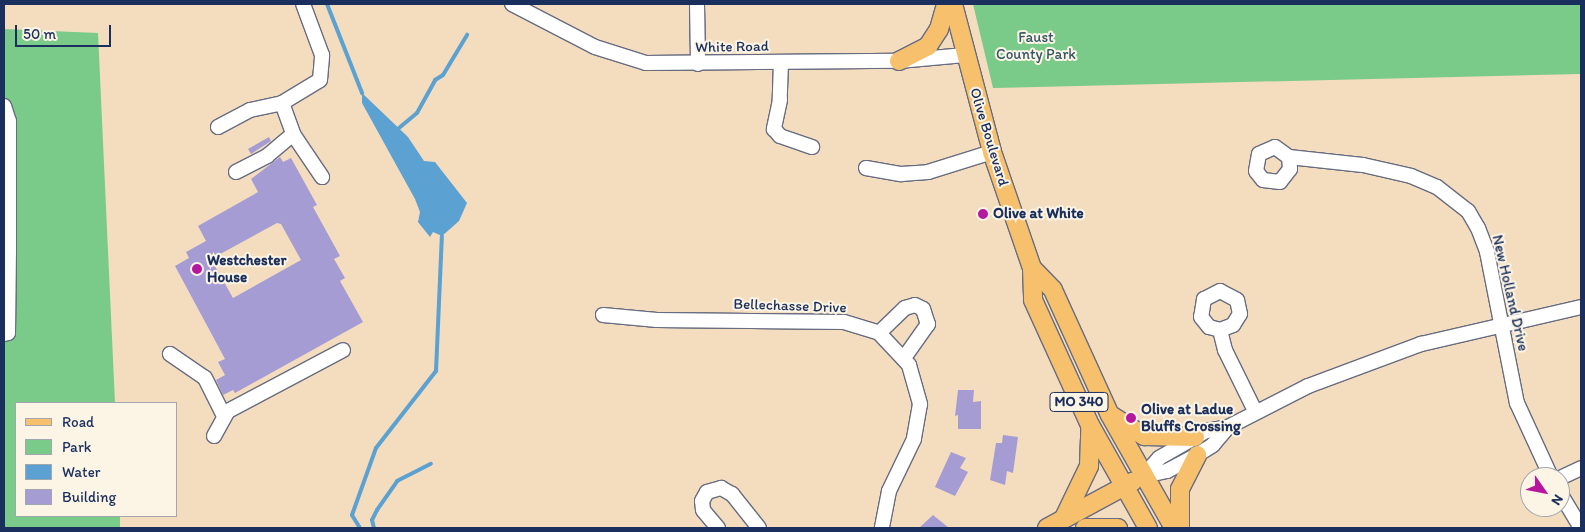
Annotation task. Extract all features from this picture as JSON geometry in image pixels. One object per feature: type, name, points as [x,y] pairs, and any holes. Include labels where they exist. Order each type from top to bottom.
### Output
[{"type":"main road","points":[[899,61],[928,46],[946,4]]},
{"type":"main road","name":"Olive Boulevard","points":[[953,4],[992,152],[1032,268],[1033,300],[1090,425],[1123,487],[1148,528]]},
{"type":"main road","name":"Olive Boulevard","points":[[1032,268],[1053,290],[1110,415],[1174,528]]},
{"type":"main road","points":[[1110,415],[1144,436],[1196,446],[1180,489],[1180,528]]},
{"type":"main road","points":[[1064,518],[1089,466],[1090,425]]},
{"type":"main road","points":[[1047,528],[1143,476]]},
{"type":"main road","points":[[1085,528],[1118,528]]},
{"type":"street","points":[[218,127],[250,110],[282,103],[320,80],[322,55],[304,4]]},
{"type":"street","name":"White Road","points":[[512,4],[621,57],[646,63],[899,61],[965,54]]},
{"type":"street","points":[[697,4],[698,64]]},
{"type":"street","points":[[781,62],[780,100],[774,129],[780,136],[812,147]]},
{"type":"street","points":[[282,103],[293,134],[322,177]]},
{"type":"street","points":[[4,106],[9,121],[7,336]]},
{"type":"street","points":[[236,172],[267,156],[293,134]]},
{"type":"street","points":[[866,168],[901,174],[928,172],[992,152]]},
{"type":"street","name":"New Holland Drive","points":[[1289,157],[1363,165],[1411,176],[1454,199],[1478,228],[1487,252],[1517,403],[1547,467]]},
{"type":"street","points":[[879,333],[904,308],[915,305],[924,309],[928,324],[904,358]]},
{"type":"street","points":[[1143,476],[1159,458],[1196,446],[1255,411],[1308,386],[1421,344],[1581,307]]},
{"type":"street","name":"Bellechasse Drive","points":[[603,315],[657,320],[844,322],[879,333],[904,358],[917,384],[920,404],[918,422],[889,491],[882,528]]},
{"type":"street","points":[[1220,330],[1225,350],[1255,411]]},
{"type":"street","points":[[214,436],[224,416],[343,350]]},
{"type":"street","points":[[170,354],[206,378],[224,416]]},
{"type":"street","points":[[718,528],[703,510],[702,501],[707,492],[720,488],[732,494],[759,528]]},
{"type":"street","points":[[1570,510],[1581,528]]},
{"type":"green space","name":"Faust County Park","points":[[973,4],[1581,4],[1581,74],[993,88]]},
{"type":"green space","points":[[4,29],[98,33],[115,402],[15,402],[15,517],[120,517],[120,528],[4,528]]},
{"type":"water","points":[[362,93],[408,137],[424,161],[435,162],[467,203],[459,221],[442,236],[433,232],[430,237],[418,222],[420,212],[415,199],[362,103]]},
{"type":"building","points":[[269,137],[271,141],[251,154],[248,149]]},
{"type":"building","name":"Westchester House","points":[[280,157],[283,162],[291,158],[317,205],[313,207],[340,256],[334,259],[345,278],[340,281],[363,322],[235,393],[233,390],[223,395],[216,380],[225,375],[218,362],[225,359],[175,266],[189,258],[186,252],[206,241],[198,226],[258,192],[251,179]],"holes":[[[277,223],[281,224],[301,260],[233,298],[211,259]]]},
{"type":"building","points":[[958,390],[974,390],[973,402],[981,401],[981,429],[958,429],[958,415],[955,416]]},
{"type":"building","points":[[1003,435],[1018,437],[1013,473],[1007,471],[1005,485],[990,480],[996,443],[1002,443]]},
{"type":"building","points":[[951,452],[966,458],[960,468],[968,472],[955,496],[935,487]]},
{"type":"building","points":[[933,515],[949,528],[919,528]]},
{"type":"waterway","points":[[327,4],[362,93]]},
{"type":"waterway","points":[[399,128],[417,113],[435,80],[443,75],[467,35]]},
{"type":"waterway","points":[[360,528],[352,515],[376,448],[436,371],[442,236]]},
{"type":"waterway","points":[[374,528],[372,520],[397,481],[431,464]]},
{"type":"place","name":"Olive at White","points":[[983,214]]},
{"type":"place","name":"Westchester House","points":[[197,269]]},
{"type":"place","name":"Olive at Ladue Bluffs Crossing","points":[[1131,418]]}]
